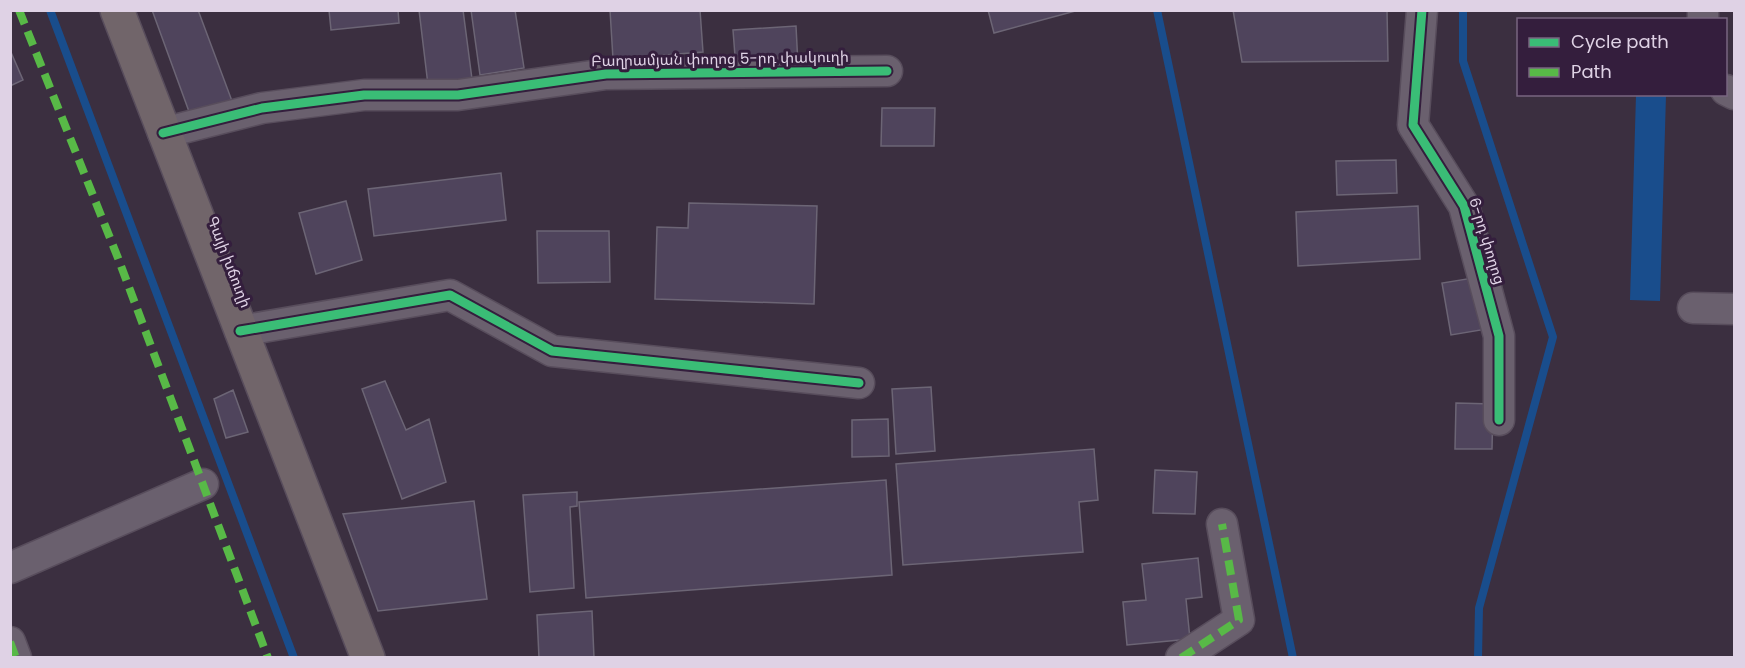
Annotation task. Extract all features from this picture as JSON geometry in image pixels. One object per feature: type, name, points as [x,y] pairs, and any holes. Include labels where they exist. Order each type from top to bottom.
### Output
[{"type":"main road","name":"Գայի խճուղի","points":[[117,10],[368,657]]},
{"type":"street","name":"6-րդ փողոց","points":[[1422,10],[1413,124],[1464,206],[1499,336],[1499,420]]},
{"type":"street","name":"Բաղրամյան փողոց 5-րդ փակուղի","points":[[163,133],[262,108],[364,95],[458,95],[606,74],[887,71]]},
{"type":"street","points":[[240,330],[450,296],[552,351],[859,383]]},
{"type":"street","points":[[1693,308],[1734,309]]},
{"type":"street","points":[[10,568],[203,484]]},
{"type":"street","points":[[1181,657],[1239,620],[1222,524]]},
{"type":"street","points":[[10,642],[16,657]]},
{"type":"water","points":[[1636,96],[1666,96],[1660,301],[1630,300]]},
{"type":"building","points":[[152,10],[198,10],[232,101],[191,117]]},
{"type":"building","points":[[329,10],[398,10],[399,23],[331,30]]},
{"type":"building","points":[[419,10],[463,10],[472,79],[428,85]]},
{"type":"building","points":[[471,10],[515,10],[524,68],[480,75]]},
{"type":"building","points":[[610,10],[700,10],[703,52],[613,59]]},
{"type":"building","points":[[988,10],[1079,10],[994,33]]},
{"type":"building","points":[[1233,10],[1387,10],[1388,61],[1242,62]]},
{"type":"building","points":[[796,26],[798,65],[736,69],[733,30]]},
{"type":"building","points":[[10,50],[23,80],[10,86]]},
{"type":"building","points":[[882,108],[935,108],[934,146],[881,146]]},
{"type":"building","points":[[1396,160],[1397,193],[1337,195],[1336,161]]},
{"type":"building","points":[[501,173],[506,220],[374,236],[368,189]]},
{"type":"building","points":[[346,201],[362,260],[316,274],[299,213]]},
{"type":"building","points":[[689,203],[817,206],[814,304],[655,299],[657,227],[688,228]]},
{"type":"building","points":[[1418,206],[1420,259],[1298,266],[1296,212]]},
{"type":"building","points":[[537,231],[609,231],[610,282],[538,283]]},
{"type":"building","points":[[1479,277],[1487,329],[1451,335],[1442,283]]},
{"type":"building","points":[[385,381],[406,430],[429,419],[446,482],[402,499],[362,389]]},
{"type":"building","points":[[931,387],[935,451],[896,454],[892,389]]},
{"type":"building","points":[[233,390],[248,432],[226,438],[214,399]]},
{"type":"building","points":[[1456,403],[1493,404],[1492,449],[1455,449]]},
{"type":"building","points":[[888,419],[889,456],[852,457],[852,420]]},
{"type":"building","points":[[1094,449],[1098,500],[1079,502],[1083,552],[903,565],[896,464]]},
{"type":"building","points":[[1155,470],[1197,472],[1195,514],[1153,513]]},
{"type":"building","points":[[886,480],[892,575],[586,598],[579,502]]},
{"type":"building","points":[[577,492],[577,506],[570,507],[574,588],[530,592],[523,495]]},
{"type":"building","points":[[474,501],[487,599],[378,611],[343,514]]},
{"type":"building","points":[[1198,558],[1202,597],[1186,599],[1190,639],[1127,645],[1123,602],[1146,600],[1142,564]]},
{"type":"building","points":[[592,611],[594,658],[539,658],[537,615]]},
{"type":"waterway","points":[[50,10],[294,658]]},
{"type":"waterway","points":[[1157,10],[1293,658]]},
{"type":"waterway","points":[[1463,10],[1463,61],[1553,337],[1479,608],[1478,658]]},
{"type":"marked path","points":[[19,10],[118,258],[268,658]]},
{"type":"marked path","points":[[1181,658],[1239,620],[1222,524]]},
{"type":"marked path","points":[[10,642],[16,658]]},
{"type":"cycle path","points":[[1422,10],[1413,125],[1464,206],[1499,336],[1499,420]]},
{"type":"cycle path","points":[[163,133],[262,108],[364,95],[458,95],[606,74],[887,71]]},
{"type":"cycle path","points":[[240,331],[450,295],[552,351],[859,383]]}]
